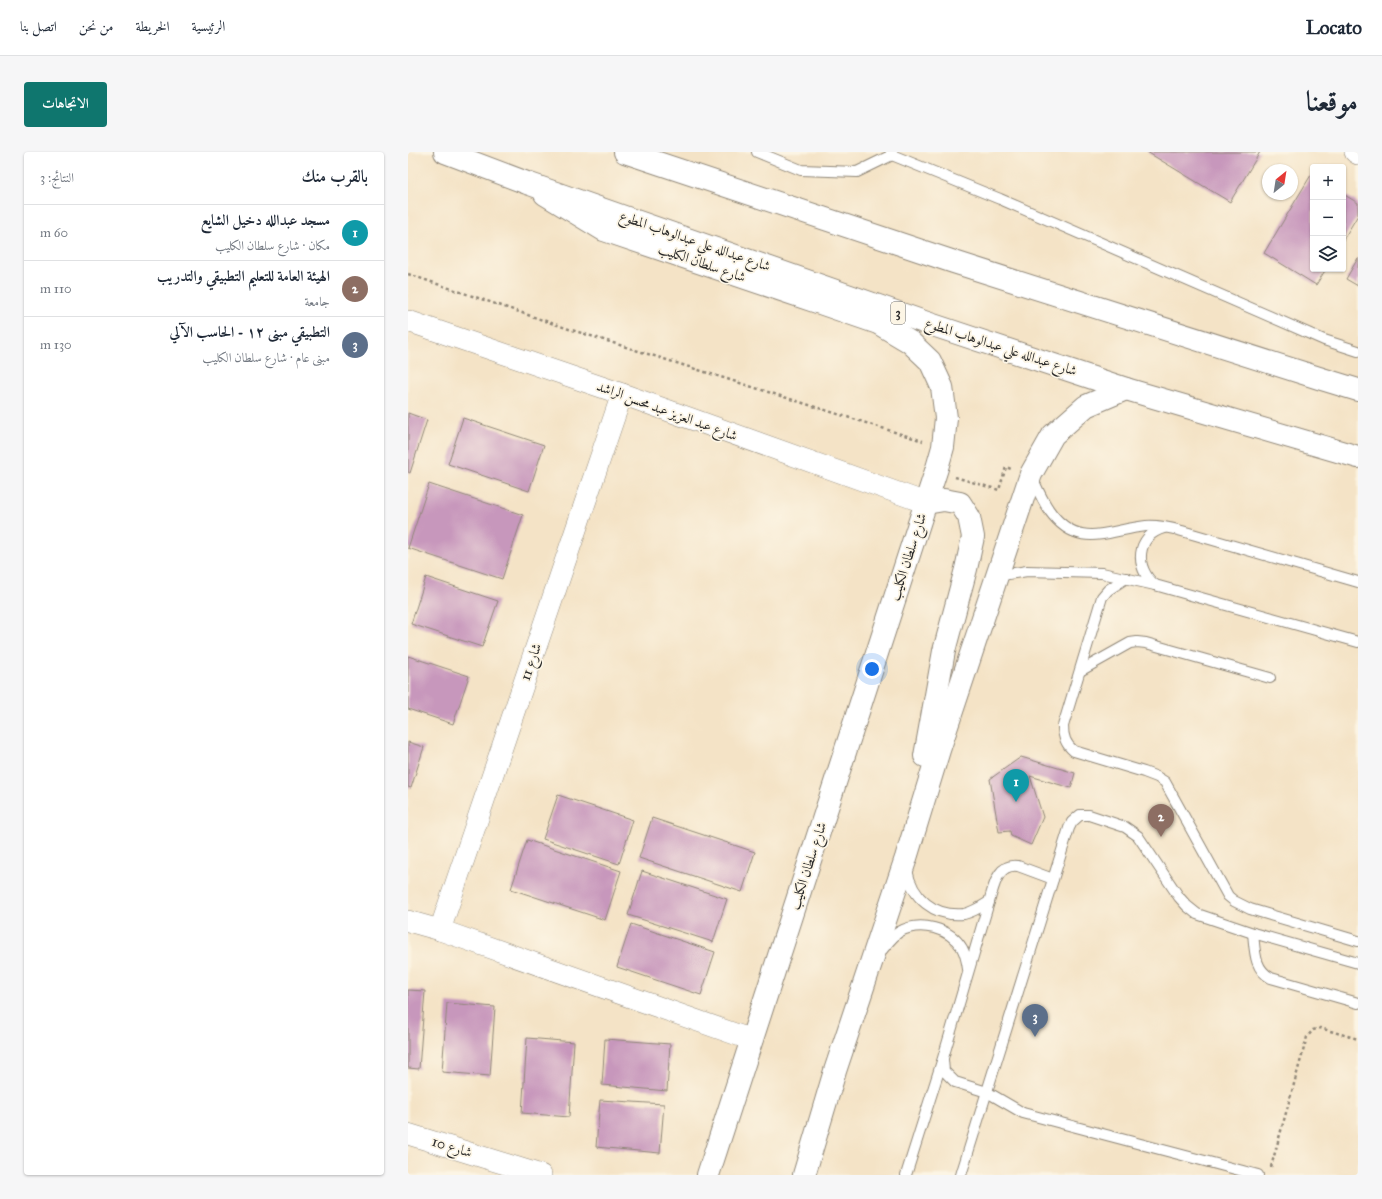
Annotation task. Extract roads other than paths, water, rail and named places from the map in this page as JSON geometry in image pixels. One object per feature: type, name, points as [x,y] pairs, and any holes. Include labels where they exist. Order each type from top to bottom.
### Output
[{"type":"street","name":"شارع عبدالله علي عبدالوهاب المطوع","points":[[444,152],[527,183],[924,322],[1126,389],[1358,456]]},
{"type":"street","points":[[625,152],[954,262],[1322,380],[1358,390]]},
{"type":"street","name":"شارع سلطان الكليب","points":[[527,183],[604,230],[878,324],[910,342],[930,361],[942,387],[946,418],[943,447],[708,1175]]},
{"type":"street","name":"شارع عبد العزيز عبد محسن الراشد","points":[[408,322],[622,394],[926,503]]},
{"type":"street","points":[[804,1175],[835,1071],[906,858],[939,750],[996,576],[1031,474],[1053,435],[1086,406],[1126,389]]},
{"type":"street","name":"شارع 11","points":[[440,930],[622,394]]},
{"type":"street","points":[[906,858],[944,651],[973,537],[969,517],[960,503],[944,500],[926,503]]},
{"type":"street","points":[[408,921],[440,930],[752,1040]]},
{"type":"street","name":"شارع 10","points":[[408,1134],[541,1175]]},
{"type":"lane","points":[[757,152],[801,170],[857,172],[892,154],[1000,199],[1324,340],[1358,351]]},
{"type":"lane","points":[[1031,474],[1048,509],[1058,521],[1078,533],[1096,536],[1146,526],[1166,528],[1358,582]]},
{"type":"lane","points":[[1155,585],[1143,569],[1141,562],[1142,549],[1149,537],[1160,529],[1166,528]]},
{"type":"lane","points":[[996,576],[1027,570],[1102,573],[1155,585],[1358,642]]},
{"type":"lane","points":[[1126,578],[1108,590],[1102,597],[1063,726],[1063,735],[1070,748],[1074,751],[1144,772],[1165,782],[1228,896],[1234,901],[1250,909],[1358,941]]},
{"type":"lane","points":[[1080,671],[1130,644],[1137,642],[1146,643],[1270,678]]},
{"type":"lane","points":[[962,1175],[1069,828],[1072,822],[1080,815],[1083,814],[1096,817],[1125,827],[1138,836],[1178,897],[1187,906],[1202,916],[1253,933],[1358,963]]},
{"type":"lane","points":[[906,858],[906,871],[910,884],[917,896],[927,905],[938,911],[952,914],[965,914],[977,910],[989,902]]},
{"type":"lane","points":[[906,1175],[943,1058],[989,902],[1001,871],[1012,865],[1053,879]]},
{"type":"lane","points":[[870,965],[890,940],[900,932],[923,926],[934,927],[955,939],[967,959],[968,971]]},
{"type":"lane","points":[[1253,933],[1256,957],[1259,968],[1264,974],[1272,978],[1358,1003]]},
{"type":"lane","points":[[943,1058],[944,1071],[955,1082],[987,1092],[1023,1113],[1258,1175]]},
{"type":"place","name":"مسجد عبدالله دخيل الشايع","points":[[1016,802]]},
{"type":"place","name":"الهيئة العامة للتعليم التطبيقي والتدريب","points":[[1161,837]]},
{"type":"place","name":"التطبيقي مبنى ١٢ - الحاسب الآلي","points":[[1035,1037]]}]
